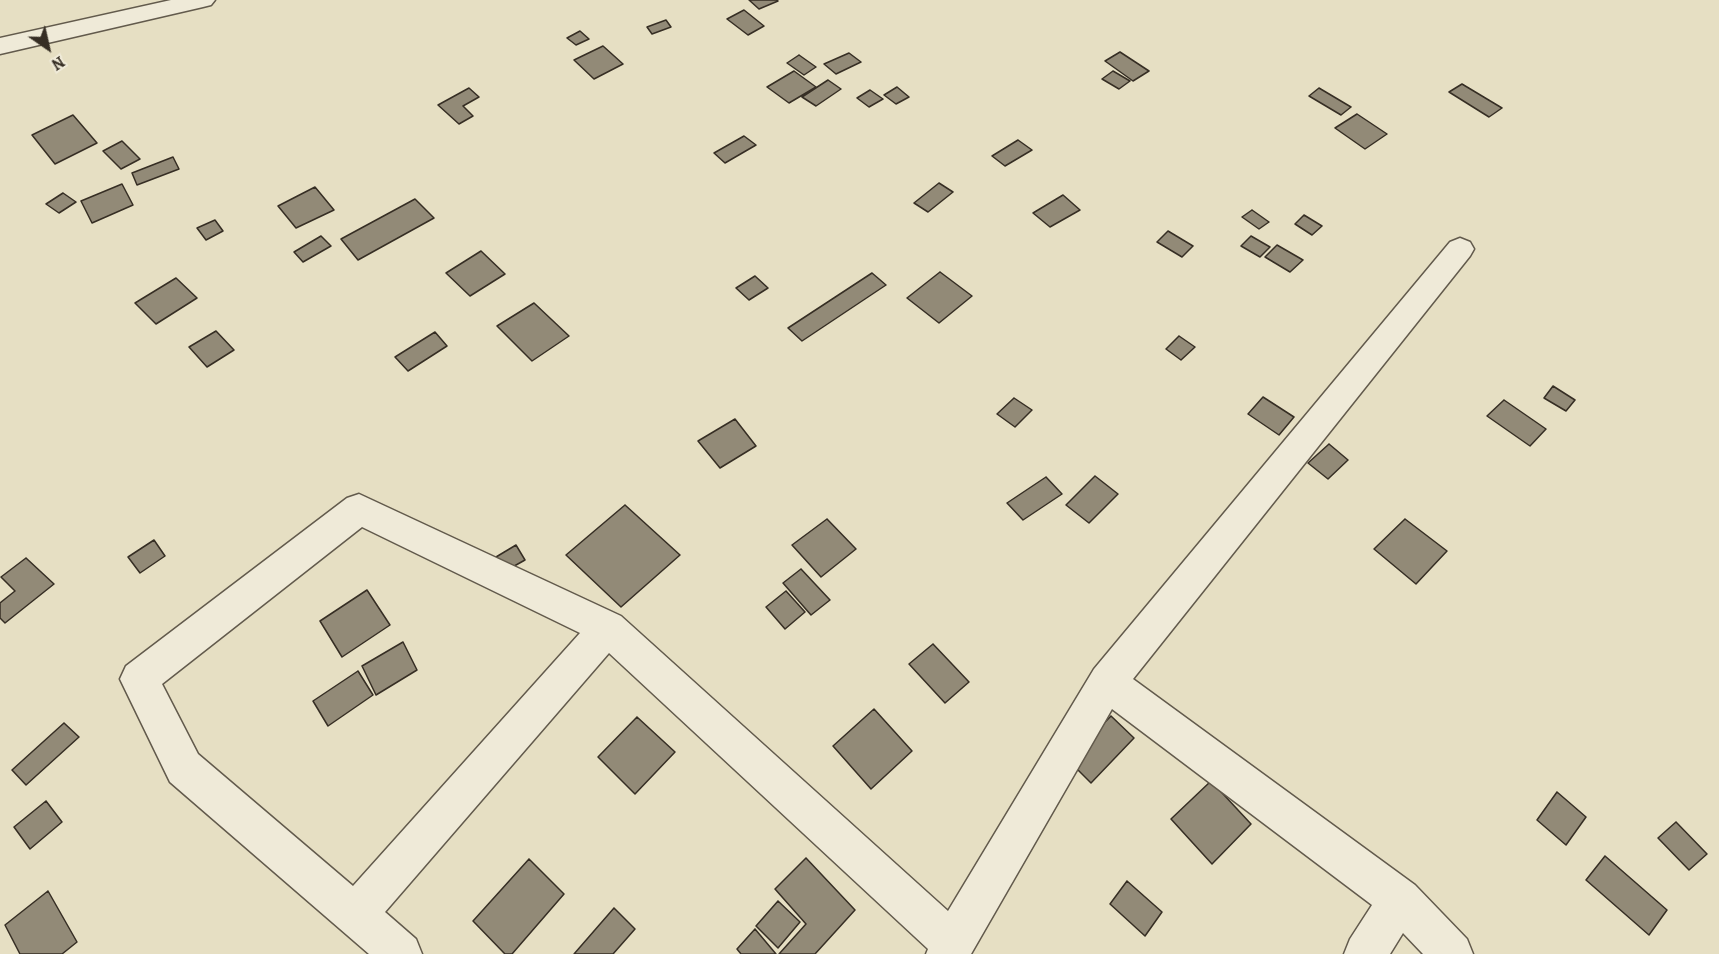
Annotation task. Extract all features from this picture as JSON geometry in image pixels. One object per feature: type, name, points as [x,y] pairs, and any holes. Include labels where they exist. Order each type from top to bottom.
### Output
[{"type":"street","points":[[0,46],[202,0]]},
{"type":"street","points":[[401,954],[184,768],[140,679],[358,509],[608,628],[950,949],[1107,682],[1460,249]]},
{"type":"street","points":[[355,915],[608,628]]},
{"type":"street","points":[[1107,682],[1400,900],[1452,954]]},
{"type":"street","points":[[1365,954],[1400,900]]},
{"type":"building","points":[[749,0],[777,0],[778,1],[759,9]]},
{"type":"building","points":[[744,10],[764,26],[748,35],[727,19]]},
{"type":"building","points":[[666,20],[671,27],[652,34],[647,27]]},
{"type":"building","points":[[580,31],[589,39],[576,45],[567,38]]},
{"type":"building","points":[[603,46],[623,64],[594,79],[574,60]]},
{"type":"building","points":[[1120,52],[1149,71],[1133,81],[1105,61]]},
{"type":"building","points":[[849,53],[861,62],[836,74],[824,64]]},
{"type":"building","points":[[799,55],[816,67],[804,75],[787,63]]},
{"type":"building","points":[[794,71],[816,87],[789,103],[767,87]]},
{"type":"building","points":[[1113,71],[1130,81],[1119,89],[1102,79]]},
{"type":"building","points":[[828,80],[841,89],[816,106],[802,97]]},
{"type":"building","points":[[1462,84],[1502,108],[1489,117],[1449,92]]},
{"type":"building","points":[[897,87],[909,97],[896,104],[884,95]]},
{"type":"building","points":[[469,88],[479,97],[463,106],[473,116],[459,124],[438,105]]},
{"type":"building","points":[[1319,88],[1351,107],[1341,115],[1309,96]]},
{"type":"building","points":[[870,90],[883,99],[869,107],[857,98]]},
{"type":"building","points":[[1357,114],[1387,134],[1365,149],[1335,128]]},
{"type":"building","points":[[73,115],[97,143],[55,164],[32,135]]},
{"type":"building","points":[[744,136],[756,145],[725,163],[714,153]]},
{"type":"building","points":[[1018,140],[1032,150],[1005,166],[992,156]]},
{"type":"building","points":[[122,141],[140,159],[121,169],[103,151]]},
{"type":"building","points":[[173,157],[179,169],[137,185],[132,173]]},
{"type":"building","points":[[939,183],[953,192],[928,212],[914,203]]},
{"type":"building","points":[[122,184],[133,205],[92,223],[81,201]]},
{"type":"building","points":[[315,187],[334,210],[296,228],[278,206]]},
{"type":"building","points":[[63,193],[76,202],[59,213],[46,204]]},
{"type":"building","points":[[1063,195],[1080,210],[1050,227],[1033,213]]},
{"type":"building","points":[[415,199],[434,218],[358,260],[341,239]]},
{"type":"building","points":[[1252,210],[1269,222],[1259,229],[1242,217]]},
{"type":"building","points":[[1304,215],[1322,226],[1312,235],[1295,224]]},
{"type":"building","points":[[215,220],[223,231],[206,240],[197,228]]},
{"type":"building","points":[[1168,231],[1193,246],[1182,257],[1157,242]]},
{"type":"building","points":[[321,236],[331,246],[303,262],[294,252]]},
{"type":"building","points":[[1251,236],[1270,247],[1260,257],[1241,246]]},
{"type":"building","points":[[1277,245],[1303,260],[1290,272],[1265,257]]},
{"type":"building","points":[[481,251],[505,274],[470,296],[446,273]]},
{"type":"building","points":[[940,272],[972,296],[939,323],[907,298]]},
{"type":"building","points":[[872,273],[886,285],[802,341],[788,328]]},
{"type":"building","points":[[755,276],[768,288],[749,300],[736,288]]},
{"type":"building","points":[[176,278],[197,298],[156,324],[135,303]]},
{"type":"building","points":[[534,303],[569,336],[532,361],[497,326]]},
{"type":"building","points":[[216,331],[234,350],[207,367],[189,347]]},
{"type":"building","points":[[435,332],[447,346],[408,371],[395,357]]},
{"type":"building","points":[[1179,336],[1195,347],[1181,360],[1166,349]]},
{"type":"building","points":[[1553,386],[1575,400],[1566,411],[1544,398]]},
{"type":"building","points":[[1263,397],[1294,417],[1279,435],[1248,414]]},
{"type":"building","points":[[1014,398],[1032,410],[1015,427],[997,414]]},
{"type":"building","points":[[1504,400],[1546,429],[1530,446],[1487,416]]},
{"type":"building","points":[[735,419],[756,446],[720,468],[698,441]]},
{"type":"building","points":[[1329,444],[1348,460],[1328,479],[1308,463]]},
{"type":"building","points":[[1095,476],[1118,494],[1089,523],[1066,505]]},
{"type":"building","points":[[1046,477],[1062,494],[1023,520],[1007,503]]},
{"type":"building","points":[[625,505],[680,555],[621,607],[566,555]]},
{"type":"building","points":[[827,519],[856,549],[821,577],[792,545]]},
{"type":"building","points":[[1405,519],[1447,551],[1416,584],[1374,549]]},
{"type":"building","points":[[154,540],[165,556],[140,573],[128,557]]},
{"type":"building","points":[[516,545],[525,560],[500,574],[491,560]]},
{"type":"building","points":[[26,558],[54,584],[5,623],[0,618],[0,603],[15,591],[1,577]]},
{"type":"building","points":[[801,569],[830,600],[811,615],[783,583]]},
{"type":"building","points":[[367,590],[390,625],[342,657],[320,621]]},
{"type":"building","points":[[786,591],[805,612],[785,629],[766,607]]},
{"type":"building","points":[[403,642],[417,670],[376,695],[362,666]]},
{"type":"building","points":[[933,644],[969,682],[945,703],[909,664]]},
{"type":"building","points":[[358,671],[373,695],[328,726],[313,701]]},
{"type":"building","points":[[874,709],[912,751],[871,789],[833,746]]},
{"type":"building","points":[[1111,716],[1134,738],[1091,783],[1068,760]]},
{"type":"building","points":[[637,717],[675,752],[635,794],[598,757]]},
{"type":"building","points":[[64,723],[79,737],[26,785],[12,770]]},
{"type":"building","points":[[1211,781],[1251,824],[1212,864],[1171,819]]},
{"type":"building","points":[[1557,792],[1586,817],[1566,845],[1537,820]]},
{"type":"building","points":[[46,801],[62,822],[30,849],[14,827]]},
{"type":"building","points":[[1676,822],[1707,854],[1689,870],[1658,838]]},
{"type":"building","points":[[1605,856],[1667,910],[1649,935],[1586,880]]},
{"type":"building","points":[[806,858],[855,910],[815,954],[779,954],[806,924],[775,889]]},
{"type":"building","points":[[529,859],[564,894],[512,954],[505,954],[473,921]]},
{"type":"building","points":[[1127,881],[1162,912],[1145,936],[1110,904]]},
{"type":"building","points":[[48,891],[77,942],[62,954],[20,954],[5,925]]},
{"type":"building","points":[[778,901],[800,922],[778,948],[756,926]]},
{"type":"building","points":[[614,908],[635,929],[613,954],[574,954]]},
{"type":"building","points":[[755,929],[776,954],[741,954],[737,949]]}]
